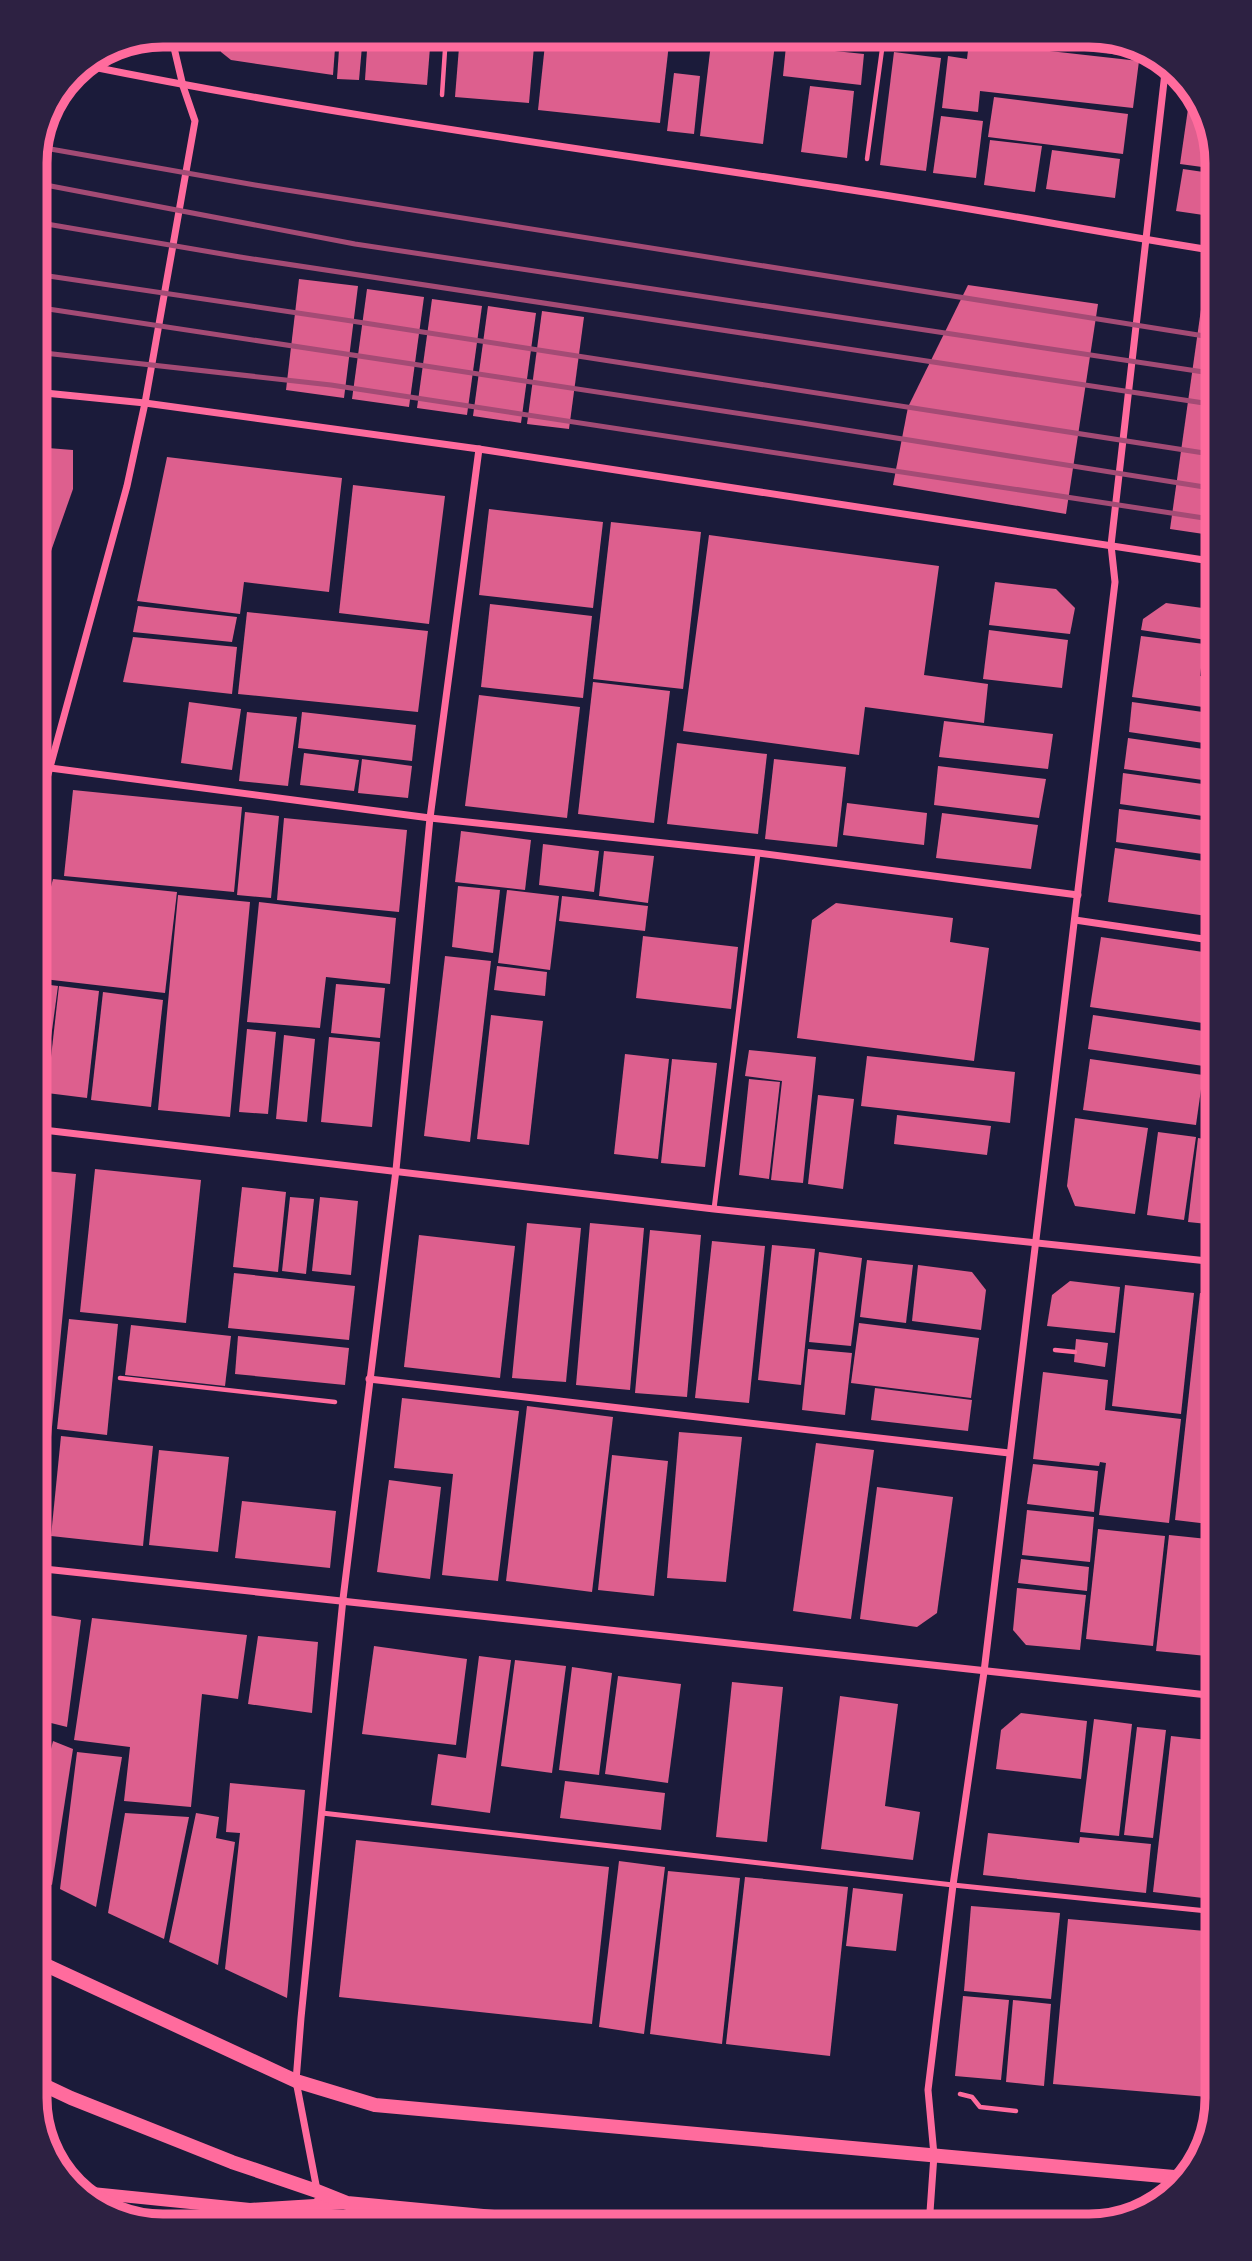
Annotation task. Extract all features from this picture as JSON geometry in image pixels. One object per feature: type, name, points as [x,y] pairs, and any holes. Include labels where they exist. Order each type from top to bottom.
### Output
[{"type":"main road","points":[[47,1966],[296,2081],[375,2105],[1173,2177]]},
{"type":"main road","points":[[47,2087],[232,2162],[346,2203],[462,2214]]},
{"type":"street","points":[[47,781],[137,444],[195,121],[174,47]]},
{"type":"street","points":[[98,68],[183,86],[439,128],[863,192],[1205,249]]},
{"type":"street","points":[[930,2214],[934,2155],[928,2090],[953,1885],[984,1672],[1115,582],[1111,545],[1165,76]]},
{"type":"street","points":[[47,394],[145,403],[479,449],[1205,560]]},
{"type":"street","points":[[316,2214],[317,2191],[296,2081],[343,1599],[396,1170],[430,818],[479,449]]},
{"type":"street","points":[[47,767],[430,818],[758,853],[1078,895]]},
{"type":"street","points":[[1075,920],[1205,939]]},
{"type":"street","points":[[47,1130],[714,1209],[1205,1261]]},
{"type":"street","points":[[369,1379],[1009,1454]]},
{"type":"street","points":[[47,1569],[343,1599],[1205,1695]]},
{"type":"street","points":[[99,2194],[250,2209],[317,2207],[346,2203]]},
{"type":"lane","points":[[714,1209],[758,853]]},
{"type":"lane","points":[[323,1813],[953,1885],[1205,1911]]},
{"type":"path","points":[[439,128],[445,47]]},
{"type":"path","points":[[863,192],[882,47]]},
{"type":"path","points":[[120,1378],[366,1405]]},
{"type":"path","points":[[956,2093],[972,2097],[980,2107],[1016,2111]]},
{"type":"building","points":[[220,47],[335,47],[333,75],[231,60],[221,52]]},
{"type":"building","points":[[339,47],[362,47],[359,80],[337,79]]},
{"type":"building","points":[[367,47],[430,47],[427,85],[365,80]]},
{"type":"building","points":[[459,47],[534,47],[529,103],[455,97]]},
{"type":"building","points":[[545,47],[669,47],[660,123],[538,110]]},
{"type":"building","points":[[711,47],[775,47],[763,144],[700,136]]},
{"type":"building","points":[[786,47],[864,54],[861,85],[783,76]]},
{"type":"building","points":[[968,47],[1014,47],[1139,61],[1133,108],[980,91],[978,112],[942,108],[948,56],[967,59]]},
{"type":"building","points":[[1048,47],[1097,47],[1134,56]]},
{"type":"building","points":[[894,52],[941,58],[926,171],[880,165]]},
{"type":"building","points":[[674,73],[700,76],[694,134],[667,131]]},
{"type":"building","points":[[810,86],[854,91],[847,158],[801,152]]},
{"type":"building","points":[[994,97],[1128,114],[1123,154],[988,137]]},
{"type":"building","points":[[1188,109],[1191,110],[1196,119],[1203,140],[1205,167],[1180,164]]},
{"type":"building","points":[[941,116],[983,121],[976,178],[933,173]]},
{"type":"building","points":[[990,140],[1042,146],[1035,192],[984,185]]},
{"type":"building","points":[[1052,150],[1120,159],[1115,198],[1046,189]]},
{"type":"building","points":[[1183,169],[1205,172],[1205,215],[1176,211]]},
{"type":"building","points":[[299,279],[358,286],[344,398],[286,390]]},
{"type":"building","points":[[1205,281],[1205,534],[1170,529]]},
{"type":"building","points":[[968,285],[1098,304],[1066,514],[893,485],[908,407]]},
{"type":"building","points":[[367,289],[424,297],[409,407],[352,399]]},
{"type":"building","points":[[432,299],[482,306],[467,415],[417,408]]},
{"type":"building","points":[[488,306],[536,313],[521,423],[473,416]]},
{"type":"building","points":[[542,311],[584,317],[569,429],[527,424]]},
{"type":"building","points":[[47,448],[73,450],[73,489],[47,562]]},
{"type":"building","points":[[167,457],[342,478],[329,592],[244,582],[240,614],[137,601]]},
{"type":"building","points":[[353,485],[445,496],[429,624],[339,613]]},
{"type":"building","points":[[489,509],[603,522],[593,608],[479,595]]},
{"type":"building","points":[[611,522],[701,532],[683,689],[593,679]]},
{"type":"building","points":[[709,535],[939,566],[924,675],[988,684],[984,723],[865,707],[859,755],[683,731]]},
{"type":"building","points":[[995,582],[1056,589],[1075,608],[1070,634],[989,625]]},
{"type":"building","points":[[1166,603],[1205,608],[1205,640],[1141,630],[1143,619]]},
{"type":"building","points":[[490,604],[592,616],[583,698],[481,687]]},
{"type":"building","points":[[138,606],[237,617],[232,642],[133,632]]},
{"type":"building","points":[[247,612],[428,631],[418,712],[238,694]]},
{"type":"building","points":[[989,630],[1068,640],[1062,688],[983,679]]},
{"type":"building","points":[[1141,636],[1204,644],[1200,676],[1205,677],[1205,707],[1132,697]]},
{"type":"building","points":[[133,637],[237,647],[232,694],[123,682]]},
{"type":"building","points":[[593,682],[670,691],[654,823],[578,814]]},
{"type":"building","points":[[479,695],[580,707],[567,818],[465,806]]},
{"type":"building","points":[[189,702],[241,709],[232,770],[181,763]]},
{"type":"building","points":[[1132,702],[1205,712],[1205,743],[1129,732]]},
{"type":"building","points":[[247,712],[297,717],[288,786],[239,781]]},
{"type":"building","points":[[302,712],[416,725],[412,761],[298,748]]},
{"type":"building","points":[[944,721],[1053,734],[1048,769],[939,757]]},
{"type":"building","points":[[1128,738],[1205,749],[1205,780],[1124,769]]},
{"type":"building","points":[[677,743],[767,754],[758,834],[667,824]]},
{"type":"building","points":[[304,753],[359,760],[354,791],[300,785]]},
{"type":"building","points":[[362,759],[412,766],[408,798],[358,793]]},
{"type":"building","points":[[774,759],[846,767],[837,847],[765,839]]},
{"type":"building","points":[[938,766],[1046,779],[1039,818],[934,805]]},
{"type":"building","points":[[1123,773],[1205,784],[1205,816],[1120,804]]},
{"type":"building","points":[[73,790],[242,807],[234,892],[64,876]]},
{"type":"building","points":[[847,803],[927,813],[924,845],[843,835]]},
{"type":"building","points":[[1119,809],[1205,820],[1205,854],[1116,842]]},
{"type":"building","points":[[245,812],[279,816],[271,898],[237,895]]},
{"type":"building","points":[[942,813],[1038,825],[1031,869],[936,858]]},
{"type":"building","points":[[284,818],[407,830],[399,912],[277,900]]},
{"type":"building","points":[[461,831],[531,840],[525,890],[455,882]]},
{"type":"building","points":[[543,844],[599,851],[594,892],[539,885]]},
{"type":"building","points":[[1115,848],[1205,861],[1205,916],[1108,902]]},
{"type":"building","points":[[604,851],[654,856],[648,903],[599,896]]},
{"type":"building","points":[[53,879],[177,892],[165,993],[47,979],[47,902]]},
{"type":"building","points":[[458,886],[500,890],[493,953],[452,947]]},
{"type":"building","points":[[507,890],[559,896],[550,970],[498,963]]},
{"type":"building","points":[[178,895],[250,902],[230,1117],[158,1110]]},
{"type":"building","points":[[562,896],[648,906],[645,931],[559,921]]},
{"type":"building","points":[[259,902],[396,918],[390,984],[326,977],[320,1028],[247,1022]]},
{"type":"building","points":[[836,903],[953,918],[950,942],[989,948],[974,1061],[797,1038],[812,920]]},
{"type":"building","points":[[643,936],[738,947],[731,1009],[636,998]]},
{"type":"building","points":[[1101,937],[1205,952],[1205,1023],[1090,1007]]},
{"type":"building","points":[[445,956],[491,961],[470,1142],[424,1136]]},
{"type":"building","points":[[497,966],[547,972],[545,996],[494,990]]},
{"type":"building","points":[[336,984],[385,988],[380,1038],[331,1033]]},
{"type":"building","points":[[47,985],[58,986],[47,1068]]},
{"type":"building","points":[[59,986],[99,991],[87,1098],[47,1093]]},
{"type":"building","points":[[103,992],[163,1000],[151,1107],[91,1100]]},
{"type":"building","points":[[491,1015],[543,1021],[529,1145],[477,1139]]},
{"type":"building","points":[[1093,1015],[1205,1031],[1205,1066],[1088,1049]]},
{"type":"building","points":[[247,1029],[276,1032],[268,1114],[239,1112]]},
{"type":"building","points":[[284,1035],[315,1039],[307,1122],[276,1119]]},
{"type":"building","points":[[329,1037],[380,1042],[372,1127],[321,1122]]},
{"type":"building","points":[[749,1050],[816,1057],[803,1183],[771,1180],[782,1081],[745,1076]]},
{"type":"building","points":[[625,1054],[669,1059],[658,1159],[614,1154]]},
{"type":"building","points":[[867,1056],[1015,1072],[1010,1123],[861,1106]]},
{"type":"building","points":[[672,1059],[717,1063],[705,1167],[661,1163]]},
{"type":"building","points":[[1090,1059],[1203,1075],[1196,1125],[1083,1110]]},
{"type":"building","points":[[749,1079],[780,1082],[769,1179],[739,1175]]},
{"type":"building","points":[[818,1095],[854,1099],[843,1189],[808,1184]]},
{"type":"building","points":[[897,1115],[991,1126],[987,1155],[894,1144]]},
{"type":"building","points":[[1075,1118],[1148,1128],[1135,1214],[1075,1206],[1067,1186]]},
{"type":"building","points":[[1158,1132],[1196,1137],[1184,1220],[1147,1215]]},
{"type":"building","points":[[1198,1138],[1205,1139],[1205,1224],[1188,1222]]},
{"type":"building","points":[[95,1169],[201,1180],[186,1323],[80,1312]]},
{"type":"building","points":[[47,1171],[76,1174],[47,1479]]},
{"type":"building","points":[[242,1187],[286,1192],[278,1272],[233,1267]]},
{"type":"building","points":[[290,1197],[314,1199],[306,1274],[282,1271]]},
{"type":"building","points":[[320,1197],[358,1201],[351,1275],[312,1271]]},
{"type":"building","points":[[527,1223],[581,1228],[566,1382],[512,1378]]},
{"type":"building","points":[[590,1223],[644,1228],[630,1390],[576,1385]]},
{"type":"building","points":[[650,1230],[701,1235],[687,1397],[635,1393]]},
{"type":"building","points":[[419,1235],[515,1246],[500,1378],[404,1367]]},
{"type":"building","points":[[712,1241],[765,1246],[749,1403],[695,1398]]},
{"type":"building","points":[[772,1245],[815,1249],[801,1385],[758,1380]]},
{"type":"building","points":[[819,1252],[862,1258],[851,1346],[809,1342]]},
{"type":"building","points":[[867,1260],[913,1265],[906,1323],[860,1317]]},
{"type":"building","points":[[918,1265],[972,1272],[986,1290],[981,1330],[912,1321]]},
{"type":"building","points":[[234,1273],[355,1286],[349,1340],[228,1328]]},
{"type":"building","points":[[1070,1281],[1120,1287],[1115,1333],[1047,1326],[1052,1295]]},
{"type":"building","points":[[1125,1285],[1194,1293],[1181,1414],[1112,1406]]},
{"type":"building","points":[[1200,1293],[1205,1293],[1205,1524],[1175,1520]]},
{"type":"building","points":[[69,1319],[118,1324],[107,1435],[57,1429]]},
{"type":"building","points":[[859,1323],[979,1338],[971,1398],[851,1383]]},
{"type":"building","points":[[131,1325],[231,1336],[225,1386],[125,1375]]},
{"type":"building","points":[[238,1336],[349,1348],[345,1385],[235,1374]]},
{"type":"building","points":[[1076,1339],[1108,1343],[1105,1367],[1074,1362]]},
{"type":"building","points":[[808,1349],[852,1353],[845,1415],[802,1410]]},
{"type":"building","points":[[1043,1372],[1108,1380],[1105,1410],[1181,1419],[1169,1523],[1099,1515],[1106,1463],[1100,1462],[1099,1466],[1033,1459]]},
{"type":"building","points":[[875,1388],[972,1400],[968,1431],[871,1420]]},
{"type":"building","points":[[402,1398],[519,1411],[498,1581],[442,1575],[453,1474],[394,1468]]},
{"type":"building","points":[[527,1406],[613,1417],[592,1592],[506,1581]]},
{"type":"building","points":[[679,1432],[742,1437],[726,1582],[667,1578]]},
{"type":"building","points":[[61,1436],[153,1446],[143,1546],[51,1536]]},
{"type":"building","points":[[816,1443],[874,1450],[851,1619],[793,1611]]},
{"type":"building","points":[[159,1450],[229,1457],[218,1552],[149,1545]]},
{"type":"building","points":[[612,1455],[668,1461],[654,1596],[598,1590]]},
{"type":"building","points":[[1033,1464],[1098,1471],[1094,1512],[1027,1504]]},
{"type":"building","points":[[389,1480],[441,1487],[430,1579],[377,1572]]},
{"type":"building","points":[[877,1487],[953,1497],[937,1613],[917,1627],[860,1619]]},
{"type":"building","points":[[242,1501],[336,1511],[330,1568],[235,1558]]},
{"type":"building","points":[[1027,1510],[1094,1517],[1090,1562],[1022,1555]]},
{"type":"building","points":[[1098,1529],[1165,1536],[1153,1646],[1086,1639]]},
{"type":"building","points":[[1169,1535],[1205,1539],[1205,1656],[1156,1651]]},
{"type":"building","points":[[1021,1559],[1089,1567],[1087,1591],[1018,1583]]},
{"type":"building","points":[[1017,1588],[1086,1595],[1080,1650],[1026,1645],[1013,1630]]},
{"type":"building","points":[[47,1615],[81,1620],[67,1727],[47,1722]]},
{"type":"building","points":[[92,1618],[247,1635],[238,1699],[202,1694],[191,1807],[124,1801],[130,1747],[74,1740]]},
{"type":"building","points":[[258,1636],[318,1642],[312,1713],[248,1704]]},
{"type":"building","points":[[374,1646],[467,1659],[456,1745],[362,1734]]},
{"type":"building","points":[[479,1656],[511,1660],[490,1813],[431,1805],[438,1754],[466,1758]]},
{"type":"building","points":[[515,1660],[566,1666],[552,1773],[501,1766]]},
{"type":"building","points":[[572,1667],[612,1673],[599,1775],[559,1770]]},
{"type":"building","points":[[618,1676],[681,1684],[668,1783],[605,1774]]},
{"type":"building","points":[[732,1682],[783,1687],[767,1842],[716,1837]]},
{"type":"building","points":[[840,1696],[898,1704],[885,1806],[920,1812],[913,1860],[821,1849]]},
{"type":"building","points":[[1021,1713],[1087,1721],[1081,1779],[996,1769],[1001,1730]]},
{"type":"building","points":[[1094,1719],[1132,1724],[1119,1836],[1080,1832]]},
{"type":"building","points":[[1137,1727],[1166,1730],[1153,1838],[1124,1835]]},
{"type":"building","points":[[1171,1736],[1205,1740],[1203,1898],[1153,1892]]},
{"type":"building","points":[[53,1741],[73,1749],[52,1885],[47,1883],[47,1765]]},
{"type":"building","points":[[77,1752],[122,1757],[96,1907],[60,1889]]},
{"type":"building","points":[[565,1781],[665,1793],[661,1830],[560,1818]]},
{"type":"building","points":[[230,1783],[305,1790],[287,1998],[225,1969],[240,1833],[226,1832]]},
{"type":"building","points":[[125,1813],[189,1817],[164,1939],[108,1913]]},
{"type":"building","points":[[196,1813],[219,1817],[216,1838],[235,1842],[218,1965],[169,1942]]},
{"type":"building","points":[[988,1833],[1079,1843],[1080,1837],[1151,1844],[1146,1893],[983,1875]]},
{"type":"building","points":[[356,1840],[609,1867],[592,2024],[339,1997]]},
{"type":"building","points":[[619,1861],[665,1867],[644,2034],[599,2027]]},
{"type":"building","points":[[668,1871],[740,1878],[722,2044],[650,2034]]},
{"type":"building","points":[[745,1877],[848,1887],[830,2056],[726,2044]]},
{"type":"building","points":[[853,1888],[903,1894],[896,1951],[846,1946]]},
{"type":"building","points":[[971,1906],[1060,1913],[1051,1999],[964,1991]]},
{"type":"building","points":[[1068,1919],[1205,1931],[1205,2097],[1053,2084]]},
{"type":"building","points":[[963,1996],[1009,2000],[1001,2080],[955,2076]]},
{"type":"building","points":[[1013,2000],[1051,2004],[1044,2086],[1006,2082]]},
{"type":"railway","points":[[48,149],[255,185],[1205,336]]},
{"type":"railway","points":[[47,185],[355,244],[1205,372]]},
{"type":"railway","points":[[47,224],[240,257],[1205,403]]},
{"type":"railway","points":[[47,276],[1205,453]]},
{"type":"railway","points":[[47,309],[1205,487]]},
{"type":"railway","points":[[47,353],[331,385],[1205,518]]}]
